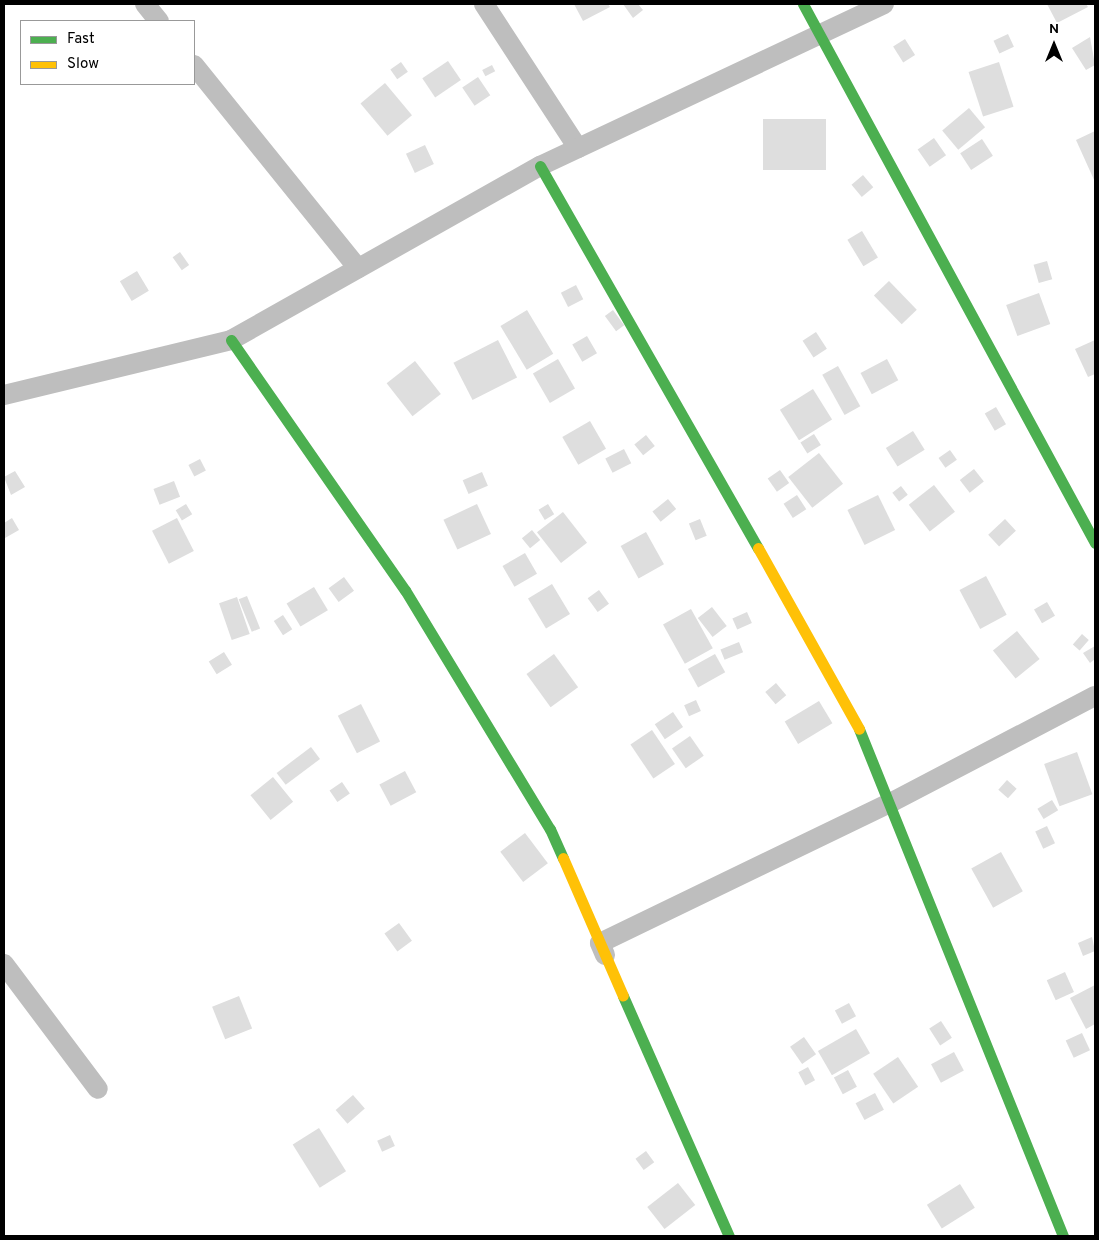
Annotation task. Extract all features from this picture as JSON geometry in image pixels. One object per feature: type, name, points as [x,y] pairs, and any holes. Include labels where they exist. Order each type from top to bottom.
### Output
[{"type":"street","points":[[145,4],[158,20]]},
{"type":"street","points":[[484,4],[578,148]]},
{"type":"street","points":[[803,4],[823,35],[1095,543]]},
{"type":"street","points":[[4,395],[231,340],[540,166],[823,35],[884,4]]},
{"type":"street","points":[[195,66],[358,268]]},
{"type":"street","points":[[540,166],[852,713],[892,802],[1063,1236]]},
{"type":"street","points":[[231,340],[405,590],[550,828],[729,1236]]},
{"type":"street","points":[[600,943],[892,802],[1095,696]]},
{"type":"street","points":[[600,943],[724,1236]]},
{"type":"street","points":[[4,964],[98,1089]]},
{"type":"building","points":[[574,4],[608,4],[610,7],[583,21]]},
{"type":"building","points":[[623,4],[638,4],[643,10],[633,18]]},
{"type":"building","points":[[1047,4],[1086,4],[1088,7],[1057,23]]},
{"type":"building","points":[[1008,34],[1014,47],[999,53],[993,41]]},
{"type":"building","points":[[1090,37],[1095,65],[1086,70],[1072,48]]},
{"type":"building","points":[[905,39],[915,55],[903,63],[893,46]]},
{"type":"building","points":[[448,61],[461,80],[435,97],[422,78]]},
{"type":"building","points":[[401,62],[408,72],[397,79],[390,69]]},
{"type":"building","points":[[999,62],[1014,107],[983,117],[969,72]]},
{"type":"building","points":[[492,65],[495,71],[485,76],[482,70]]},
{"type":"building","points":[[478,77],[490,95],[475,106],[462,88]]},
{"type":"building","points":[[385,83],[412,115],[387,136],[360,104]]},
{"type":"building","points":[[969,108],[985,127],[958,150],[942,130]]},
{"type":"building","points":[[763,119],[826,119],[826,170],[763,170]]},
{"type":"building","points":[[1095,131],[1095,182],[1076,140]]},
{"type":"building","points":[[934,138],[946,155],[930,167],[918,149]]},
{"type":"building","points":[[982,139],[993,156],[971,170],[960,153]]},
{"type":"building","points":[[425,145],[434,164],[415,173],[406,154]]},
{"type":"building","points":[[863,175],[873,187],[862,197],[852,185]]},
{"type":"building","points":[[862,231],[878,258],[863,266],[847,240]]},
{"type":"building","points":[[180,252],[189,265],[182,270],[173,257]]},
{"type":"building","points":[[1047,261],[1052,279],[1039,283],[1034,265]]},
{"type":"building","points":[[137,271],[149,291],[132,301],[120,281]]},
{"type":"building","points":[[889,281],[917,310],[902,324],[874,296]]},
{"type":"building","points":[[576,285],[583,299],[568,307],[561,293]]},
{"type":"building","points":[[1039,293],[1050,324],[1017,336],[1006,305]]},
{"type":"building","points":[[527,310],[553,354],[527,370],[500,326]]},
{"type":"building","points":[[613,310],[624,325],[616,331],[605,316]]},
{"type":"building","points":[[816,332],[827,349],[813,357],[803,341]]},
{"type":"building","points":[[587,336],[597,353],[582,362],[572,344]]},
{"type":"building","points":[[498,340],[517,377],[473,400],[453,363]]},
{"type":"building","points":[[1095,340],[1095,374],[1088,377],[1075,349]]},
{"type":"building","points":[[558,359],[575,388],[550,403],[533,374]]},
{"type":"building","points":[[887,359],[898,380],[872,394],[861,373]]},
{"type":"building","points":[[415,361],[441,394],[412,416],[387,383]]},
{"type":"building","points":[[838,366],[860,406],[845,415],[822,375]]},
{"type":"building","points":[[813,389],[832,420],[799,440],[780,410]]},
{"type":"building","points":[[996,407],[1006,424],[995,431],[985,414]]},
{"type":"building","points":[[590,421],[606,449],[578,465],[562,437]]},
{"type":"building","points":[[913,431],[925,450],[898,467],[886,448]]},
{"type":"building","points":[[814,434],[821,445],[807,454],[800,442]]},
{"type":"building","points":[[646,435],[655,446],[643,455],[634,444]]},
{"type":"building","points":[[624,449],[631,463],[613,473],[605,459]]},
{"type":"building","points":[[950,450],[957,460],[945,468],[939,458]]},
{"type":"building","points":[[819,453],[843,484],[812,508],[788,477]]},
{"type":"building","points":[[200,459],[206,471],[194,476],[188,465]]},
{"type":"building","points":[[974,469],[984,482],[970,493],[960,480]]},
{"type":"building","points":[[780,470],[789,483],[777,492],[768,479]]},
{"type":"building","points":[[15,471],[25,487],[11,495],[4,477]]},
{"type":"building","points":[[482,472],[488,486],[469,494],[463,480]]},
{"type":"building","points":[[174,481],[180,497],[160,505],[153,489]]},
{"type":"building","points":[[934,485],[955,512],[930,531],[909,505]]},
{"type":"building","points":[[901,486],[908,495],[899,501],[892,493]]},
{"type":"building","points":[[797,495],[806,509],[793,518],[784,504]]},
{"type":"building","points":[[878,495],[895,530],[865,545],[847,510]]},
{"type":"building","points":[[668,499],[676,509],[661,522],[652,512]]},
{"type":"building","points":[[186,504],[192,514],[182,520],[176,510]]},
{"type":"building","points":[[477,504],[491,534],[457,550],[443,520]]},
{"type":"building","points":[[548,504],[554,514],[545,520],[539,510]]},
{"type":"building","points":[[563,512],[587,543],[561,563],[537,532]]},
{"type":"building","points":[[12,518],[19,530],[5,538],[4,523]]},
{"type":"building","points":[[177,518],[194,551],[169,564],[152,531]]},
{"type":"building","points":[[700,519],[707,536],[696,540],[689,523]]},
{"type":"building","points":[[1005,519],[1016,531],[999,546],[988,535]]},
{"type":"building","points":[[532,530],[540,540],[530,548],[522,538]]},
{"type":"building","points":[[646,532],[664,564],[639,578],[621,546]]},
{"type":"building","points":[[525,553],[537,574],[514,587],[502,566]]},
{"type":"building","points":[[986,576],[1007,615],[980,629],[960,590]]},
{"type":"building","points":[[344,577],[354,591],[339,602],[329,588]]},
{"type":"building","points":[[552,584],[570,614],[546,628],[528,598]]},
{"type":"building","points":[[314,587],[328,610],[300,627],[287,603]]},
{"type":"building","points":[[599,590],[609,604],[598,612],[588,598]]},
{"type":"building","points":[[247,596],[260,628],[252,632],[239,599]]},
{"type":"building","points":[[237,597],[250,634],[232,640],[219,603]]},
{"type":"building","points":[[1047,602],[1055,616],[1042,623],[1034,610]]},
{"type":"building","points":[[712,607],[727,626],[713,637],[698,618]]},
{"type":"building","points":[[691,609],[713,648],[685,664],[663,625]]},
{"type":"building","points":[[747,612],[752,623],[737,629],[732,619]]},
{"type":"building","points":[[283,615],[292,629],[283,635],[274,621]]},
{"type":"building","points":[[1017,631],[1040,659],[1016,678],[993,651]]},
{"type":"building","points":[[1082,634],[1089,640],[1080,650],[1073,645]]},
{"type":"building","points":[[739,642],[743,652],[725,660],[720,649]]},
{"type":"building","points":[[1095,646],[1095,659],[1090,663],[1083,653]]},
{"type":"building","points":[[224,652],[232,665],[217,674],[209,662]]},
{"type":"building","points":[[554,654],[578,687],[551,707],[526,674]]},
{"type":"building","points":[[715,654],[725,672],[698,687],[688,669]]},
{"type":"building","points":[[776,683],[786,695],[776,704],[765,692]]},
{"type":"building","points":[[696,700],[701,711],[689,716],[684,705]]},
{"type":"building","points":[[819,701],[832,723],[798,744],[785,722]]},
{"type":"building","points":[[361,704],[380,741],[357,753],[338,716]]},
{"type":"building","points":[[673,712],[683,727],[665,739],[655,724]]},
{"type":"building","points":[[652,730],[675,764],[653,779],[630,745]]},
{"type":"building","points":[[690,736],[704,756],[686,768],[672,749]]},
{"type":"building","points":[[311,747],[320,759],[286,785],[277,773]]},
{"type":"building","points":[[1077,752],[1092,794],[1060,806],[1044,764]]},
{"type":"building","points":[[405,771],[416,792],[391,806],[379,785]]},
{"type":"building","points":[[273,777],[293,802],[271,820],[250,795]]},
{"type":"building","points":[[1007,780],[1017,789],[1008,798],[998,790]]},
{"type":"building","points":[[342,782],[350,794],[337,802],[330,790]]},
{"type":"building","points":[[1052,800],[1058,810],[1044,819],[1037,809]]},
{"type":"building","points":[[1047,826],[1055,843],[1043,849],[1035,831]]},
{"type":"building","points":[[525,833],[548,863],[523,882],[500,852]]},
{"type":"building","points":[[1001,852],[1023,891],[993,908],[971,868]]},
{"type":"building","points":[[399,923],[412,941],[397,951],[384,934]]},
{"type":"building","points":[[1092,937],[1095,951],[1083,956],[1078,943]]},
{"type":"building","points":[[1065,972],[1074,992],[1056,1000],[1047,980]]},
{"type":"building","points":[[1095,985],[1095,1024],[1086,1029],[1070,998]]},
{"type":"building","points":[[239,996],[252,1028],[225,1039],[212,1007]]},
{"type":"building","points":[[849,1003],[856,1016],[842,1024],[835,1011]]},
{"type":"building","points":[[941,1021],[952,1038],[940,1045],[929,1029]]},
{"type":"building","points":[[856,1029],[870,1053],[832,1075],[818,1051]]},
{"type":"building","points":[[1082,1033],[1090,1050],[1074,1058],[1066,1041]]},
{"type":"building","points":[[804,1037],[816,1054],[802,1064],[790,1047]]},
{"type":"building","points":[[954,1052],[964,1071],[941,1083],[931,1064]]},
{"type":"building","points":[[898,1057],[918,1087],[893,1104],[873,1074]]},
{"type":"building","points":[[808,1067],[815,1080],[805,1085],[798,1072]]},
{"type":"building","points":[[848,1070],[857,1087],[843,1094],[834,1078]]},
{"type":"building","points":[[875,1093],[884,1110],[864,1120],[856,1103]]},
{"type":"building","points":[[353,1095],[365,1109],[347,1124],[336,1110]]},
{"type":"building","points":[[319,1128],[346,1171],[320,1188],[293,1144]]},
{"type":"building","points":[[390,1135],[395,1146],[382,1152],[377,1141]]},
{"type":"building","points":[[646,1151],[654,1162],[644,1170],[635,1159]]},
{"type":"building","points":[[678,1183],[695,1205],[665,1229],[647,1207]]},
{"type":"building","points":[[960,1184],[975,1208],[942,1228],[927,1205]]},
{"type":"traffic: fast","points":[[803,4],[1095,543]]},
{"type":"traffic: fast","points":[[540,166],[758,548]]},
{"type":"traffic: fast","points":[[231,340],[405,590],[550,829],[563,858]]},
{"type":"traffic: fast","points":[[859,729],[1063,1236]]},
{"type":"traffic: fast","points":[[623,996],[729,1236]]},
{"type":"traffic: slow","points":[[758,548],[859,729]]},
{"type":"traffic: slow","points":[[563,858],[623,996]]}]
